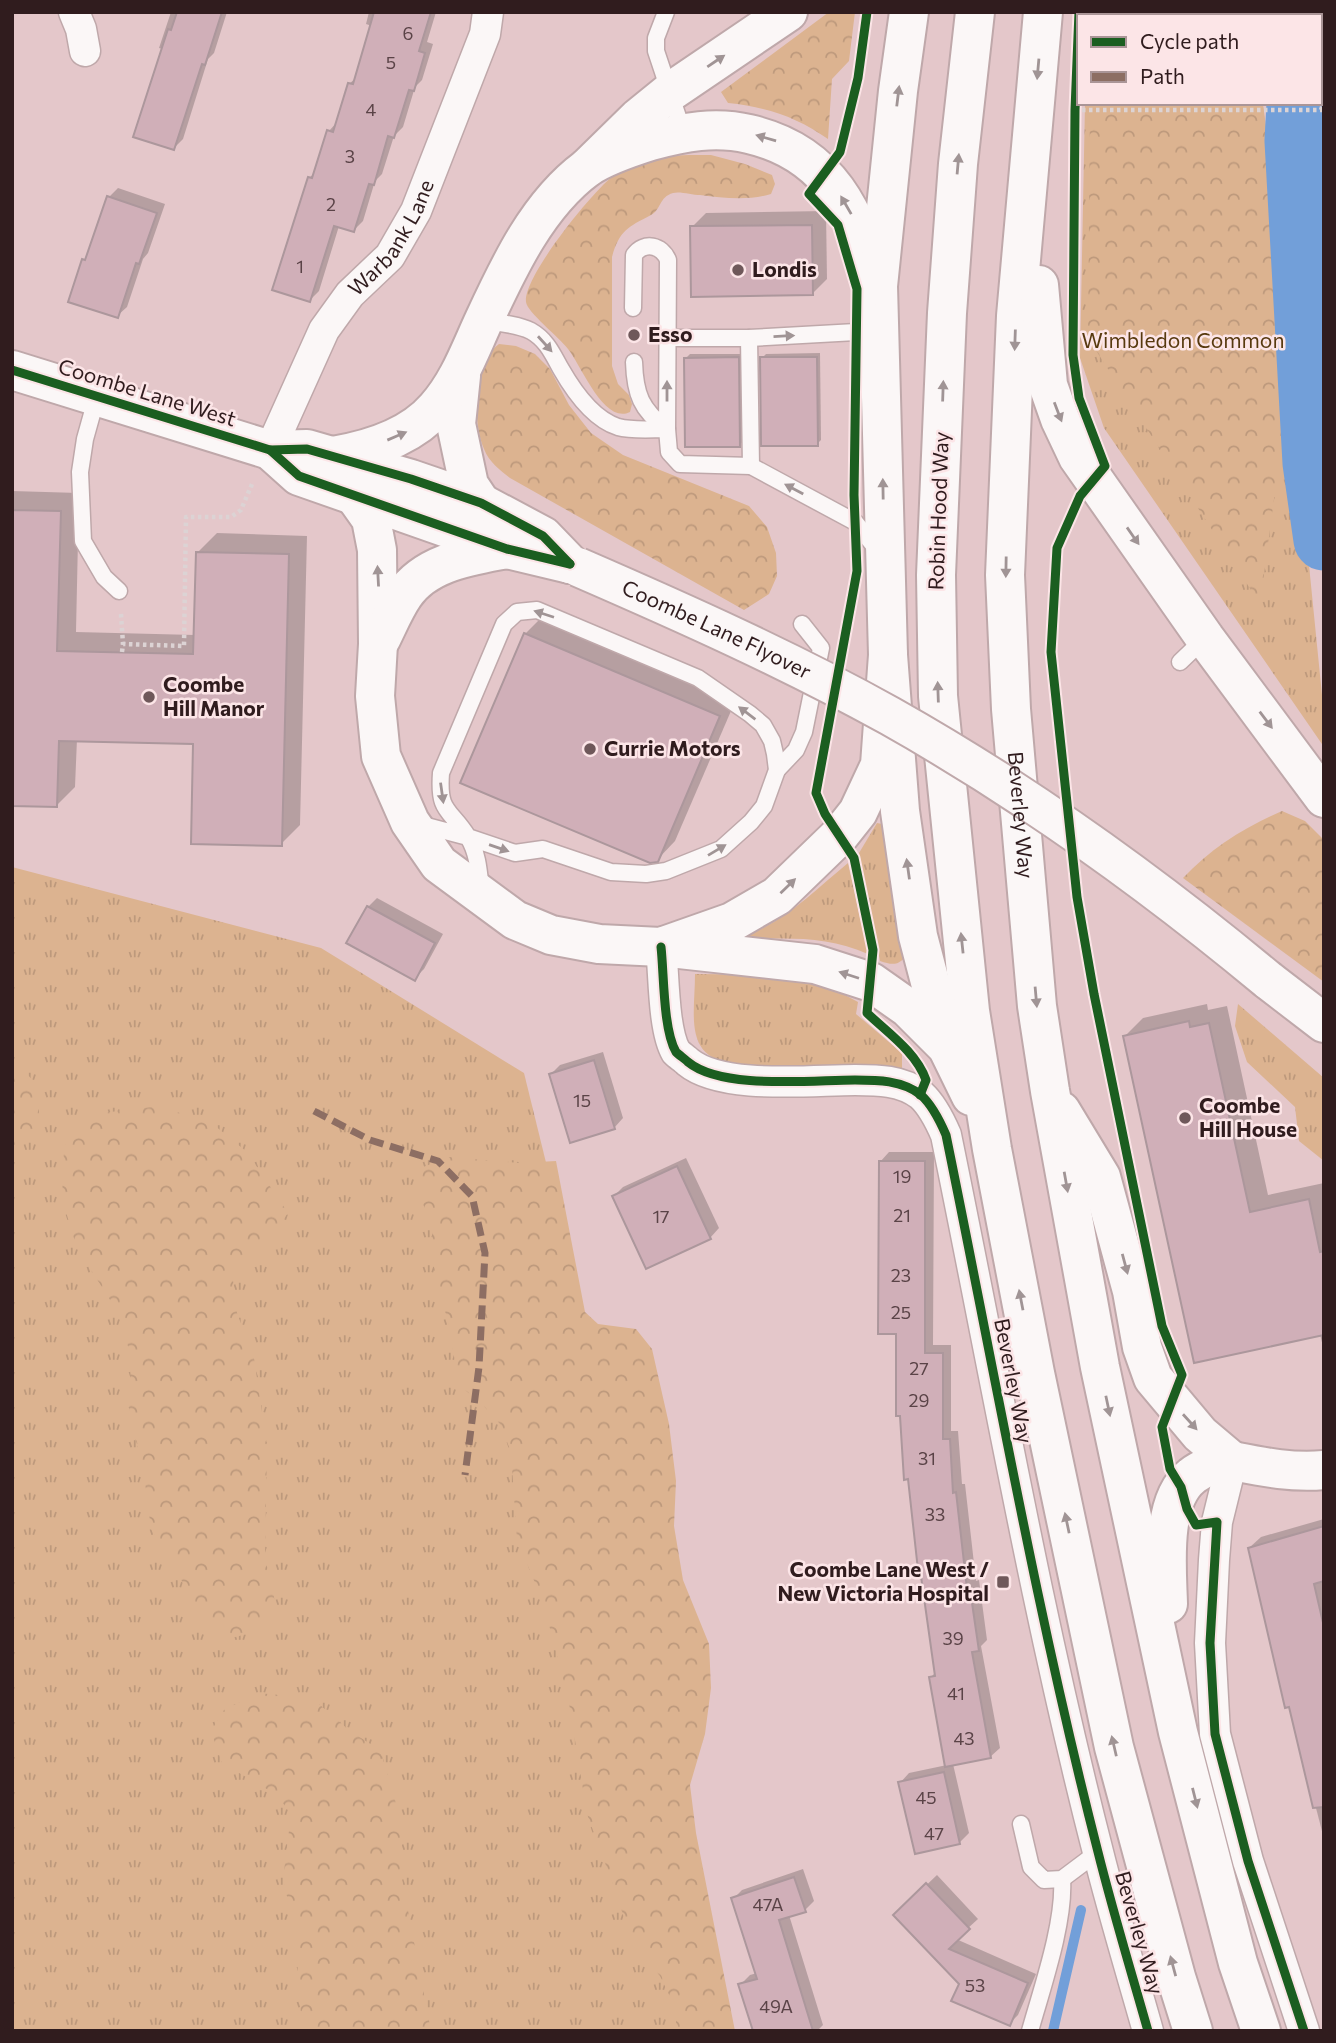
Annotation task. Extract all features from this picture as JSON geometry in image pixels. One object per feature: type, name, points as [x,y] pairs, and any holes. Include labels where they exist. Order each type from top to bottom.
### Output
[{"type":"main road","points":[[333,456],[362,451],[412,430],[436,408],[462,370],[506,274],[532,229],[559,195],[638,118],[670,92],[788,12]]},
{"type":"main road","points":[[909,12],[898,91],[878,299],[888,655],[900,811],[918,936],[947,1047],[967,1087],[992,1149]]},
{"type":"main road","name":"Robin Hood Way","points":[[970,1010],[937,696],[936,575],[947,313],[958,164],[975,12]]},
{"type":"main road","points":[[1043,12],[1033,126],[1040,311],[1048,385],[1060,419],[1078,457],[1192,650],[1324,798]]},
{"type":"main road","name":"Beverley Way","points":[[1033,126],[1016,316],[1005,575],[1011,709],[1037,1006],[1049,1091],[1100,1367],[1178,1732],[1238,1963],[1261,2031]]},
{"type":"main road","points":[[588,167],[637,145],[683,132],[728,129],[773,139],[801,155],[824,173],[846,202],[864,241],[878,299]]},
{"type":"main road","name":"Coombe Lane West","points":[[12,370],[271,450],[307,449],[411,479],[481,503],[543,536],[574,566]]},
{"type":"main road","points":[[462,370],[456,424],[469,485],[481,503]]},
{"type":"main road","name":"Coombe Lane West","points":[[271,450],[299,476],[507,549],[574,566]]},
{"type":"main road","points":[[354,495],[370,519],[377,550],[379,644],[375,696],[381,756],[410,822],[439,864],[514,920],[551,934],[599,944],[662,947],[815,964],[871,982],[908,1008],[947,1047]]},
{"type":"main road","points":[[379,644],[405,593],[432,569],[463,557],[507,549]]},
{"type":"main road","name":"Coombe Lane Flyover","points":[[574,566],[690,616],[803,670],[967,761],[1117,861],[1185,911],[1324,1023]]},
{"type":"main road","points":[[662,947],[732,922],[777,896],[858,813],[880,765],[888,655]]},
{"type":"main road","name":"Beverley Way","points":[[970,1010],[992,1149],[1035,1373],[1114,1747],[1193,2031]]},
{"type":"main road","points":[[1049,1091],[1101,1177],[1132,1292],[1142,1347],[1153,1378],[1200,1434],[1232,1461]]},
{"type":"main road","points":[[1178,1732],[1168,1610],[1168,1528],[1173,1504],[1181,1487],[1193,1475],[1212,1465],[1232,1461],[1304,1472],[1324,1470]]},
{"type":"street","points":[[74,12],[82,29],[85,51]]},
{"type":"street","name":"Warbank Lane","points":[[271,450],[324,330],[350,294],[390,256],[416,211],[485,34],[488,12]]},
{"type":"street","name":"Beverley Way","points":[[662,947],[668,1021],[677,1052],[694,1066],[718,1077],[754,1081],[879,1080],[901,1084],[920,1095],[939,1120],[946,1135],[1004,1433],[1050,1644],[1098,1852],[1148,2031]]},
{"type":"street","points":[[1232,1461],[1217,1522],[1214,1560],[1210,1643],[1216,1734],[1248,1861],[1304,2031]]},
{"type":"lane","points":[[666,12],[656,38],[658,60],[664,69],[683,132]]},
{"type":"lane","points":[[633,308],[634,255],[643,247],[656,247],[668,260],[667,429],[669,452],[680,464],[751,466],[855,522],[885,560]]},
{"type":"lane","points":[[667,338],[748,338],[856,332],[878,299]]},
{"type":"lane","points":[[483,321],[530,330],[542,338],[553,352],[571,386],[602,419],[618,427],[667,429]]},
{"type":"lane","points":[[748,338],[751,466]]},
{"type":"lane","points":[[634,362],[634,381],[641,404],[652,418],[667,429]]},
{"type":"lane","points":[[97,396],[85,439],[80,472],[83,541],[104,577],[119,591]]},
{"type":"lane","points":[[481,895],[477,858],[468,837],[445,810],[441,797],[441,773],[505,624],[517,612],[537,610],[698,678],[763,725],[772,741],[777,771]]},
{"type":"lane","points":[[410,822],[515,853],[543,849],[611,872],[646,874],[666,871],[721,849],[736,837],[764,806],[777,771],[796,750],[809,716],[821,648],[802,624]]},
{"type":"lane","points":[[1021,1824],[1031,1867],[1044,1880],[1062,1879],[1098,1852]]},
{"type":"lane","points":[[1030,2031],[1048,1968],[1063,1893],[1062,1879]]},
{"type":"path","points":[[1324,12],[1324,24]]},
{"type":"path","points":[[1075,110],[1322,110],[1324,101]]},
{"type":"path","points":[[122,652],[123,644],[184,646],[186,517],[230,517],[241,510],[252,483]]},
{"type":"green space","points":[[829,12],[855,12],[849,61],[832,79],[828,139],[781,114],[728,103],[721,92]]},
{"type":"green space","points":[[1324,12],[1324,100],[1322,14],[1090,14]]},
{"type":"green space","name":"Wimbledon Common","points":[[1085,105],[1263,105],[1324,715],[1324,747],[1104,428],[1080,358]]},
{"type":"green space","name":"Wimbledon Common","points":[[1090,105],[1263,105],[1266,126],[1322,127],[1324,421],[1284,424],[1260,604],[1088,338]]},
{"type":"green space","points":[[711,155],[772,175],[775,184],[771,194],[753,198],[673,193],[665,197],[654,213],[621,235],[612,257],[612,366],[618,384],[629,395],[632,404],[630,412],[620,414],[602,402],[568,349],[532,312],[526,302],[528,290],[535,274],[560,236],[590,199],[616,173],[655,158]]},
{"type":"green space","points":[[499,344],[516,346],[535,354],[550,369],[569,405],[591,433],[623,455],[749,506],[767,527],[776,553],[777,576],[769,594],[744,610],[510,478],[499,469],[489,458],[480,438],[477,394],[484,365]]},
{"type":"green space","points":[[1282,811],[1305,821],[1324,840],[1324,982],[1183,878],[1229,839]]},
{"type":"green space","points":[[877,823],[882,824],[906,956],[894,964],[880,961],[859,853]]},
{"type":"green space","points":[[848,863],[868,954],[824,941],[748,939],[747,935],[788,913]]},
{"type":"green space","points":[[12,867],[321,948],[524,1073],[581,1305],[728,2031],[12,2031]]},
{"type":"green space","points":[[695,974],[786,975],[830,987],[858,1002],[856,1014],[902,1053],[902,1068],[740,1065],[721,1061],[708,1055],[696,1034]]},
{"type":"green space","points":[[1238,1004],[1324,1078],[1324,1161],[1299,1141],[1295,1107],[1247,1062],[1235,1026]]},
{"type":"green space","points":[[12,1060],[38,1086],[39,1113],[29,1142],[12,1146]]},
{"type":"green space","points":[[160,1106],[214,1125],[247,1152],[288,1213],[268,1240],[231,1264],[237,1313],[254,1358],[267,1446],[265,1558],[276,1606],[265,1629],[228,1639],[195,1617],[179,1573],[151,1529],[143,1467],[129,1414],[131,1359],[121,1317],[77,1248],[62,1199],[64,1149],[71,1125],[102,1113]]},
{"type":"green space","points":[[449,1157],[520,1163],[556,1161],[585,1312],[598,1324],[636,1329],[652,1349],[669,1424],[676,1481],[674,1526],[683,1580],[709,1644],[711,1688],[705,1734],[690,1785],[696,1833],[735,2031],[676,2031],[676,2009],[660,1976],[632,1943],[587,1814],[568,1697],[543,1602],[517,1540],[511,1452],[500,1424],[459,1385],[447,1316],[435,1290],[432,1227],[420,1196],[418,1169]]},
{"type":"green space","points":[[258,1693],[312,1698],[350,1731],[380,1750],[394,1794],[402,1839],[401,1874],[431,2031],[302,2031],[295,1929],[283,1880],[291,1814],[277,1795],[222,1763],[211,1731],[224,1710]]},
{"type":"building","points":[[177,12],[222,12],[174,150],[133,137],[168,29],[171,30]]},
{"type":"building","points":[[374,12],[431,12],[419,51],[425,53],[414,91],[409,90],[394,138],[388,136],[374,185],[369,184],[354,232],[334,226],[310,302],[272,290],[308,177],[312,178],[327,130],[333,132],[348,83],[353,84]]},
{"type":"building","points":[[107,196],[157,213],[139,264],[136,263],[118,318],[68,302]]},
{"type":"building","points":[[812,225],[813,295],[691,297],[690,226]]},
{"type":"building","points":[[739,357],[740,447],[685,447],[684,358]]},
{"type":"building","points":[[760,357],[817,357],[818,446],[761,446]]},
{"type":"building","name":"Coombe Hill Manor","points":[[12,510],[61,511],[57,651],[193,654],[196,552],[289,554],[282,846],[191,844],[193,744],[59,741],[57,807],[12,806]]},
{"type":"building","name":"Currie Motors","points":[[524,633],[720,716],[658,862],[650,863],[460,783]]},
{"type":"building","points":[[367,906],[435,943],[415,981],[346,943]]},
{"type":"building","name":"Coombe Hill House","points":[[1189,1021],[1190,1027],[1209,1023],[1250,1212],[1309,1199],[1320,1252],[1324,1251],[1324,1335],[1194,1363],[1123,1036]]},
{"type":"building","points":[[594,1060],[615,1129],[570,1143],[549,1074]]},
{"type":"building","points":[[879,1161],[925,1161],[925,1353],[943,1353],[943,1439],[950,1439],[953,1493],[956,1492],[967,1589],[970,1589],[979,1651],[972,1652],[991,1758],[945,1767],[929,1677],[935,1676],[920,1569],[918,1570],[908,1479],[904,1480],[900,1416],[896,1416],[896,1334],[878,1334]]},
{"type":"building","points":[[677,1166],[711,1239],[646,1269],[612,1196]]},
{"type":"building","points":[[1324,1526],[1324,1581],[1314,1584],[1324,1627],[1324,1807],[1313,1808],[1289,1707],[1285,1708],[1248,1548]]},
{"type":"building","points":[[944,1772],[960,1844],[915,1854],[898,1782]]},
{"type":"building","points":[[794,1877],[806,1912],[779,1920],[813,2031],[753,2031],[738,1984],[757,1979],[731,1898]]},
{"type":"building","points":[[926,1883],[970,1929],[949,1949],[1028,1983],[1010,2026],[951,2001],[959,1984],[893,1915]]},
{"type":"waterway","points":[[1297,105],[1295,141],[1313,463],[1324,540]]},
{"type":"waterway","points":[[1053,2031],[1081,1910]]},
{"type":"marked path","points":[[314,1111],[370,1140],[438,1161],[472,1196],[485,1253],[479,1367],[465,1475]]},
{"type":"cycle path","points":[[867,12],[858,78],[840,152],[809,194],[838,225],[857,289],[854,495],[857,571],[816,793],[825,814],[854,858],[873,950],[867,1013],[916,1061],[926,1080],[920,1095]]},
{"type":"cycle path","points":[[1077,61],[1073,355],[1079,398],[1105,466],[1080,496],[1057,548],[1051,652],[1077,897],[1094,994],[1162,1326],[1182,1375],[1162,1427],[1170,1469],[1181,1487],[1187,1509],[1196,1525],[1217,1522],[1210,1643],[1215,1734],[1248,1861],[1304,2031]]},
{"type":"cycle path","points":[[12,370],[270,450],[307,449],[411,479],[481,503],[543,536],[570,564]]},
{"type":"cycle path","points":[[270,450],[299,476],[507,549],[570,564]]},
{"type":"cycle path","points":[[661,947],[669,1030],[676,1052],[688,1062],[703,1071],[744,1080],[863,1080],[906,1086],[921,1095],[944,1130],[1055,1674],[1104,1874],[1148,2031]]},
{"type":"place","name":"Londis","points":[[738,270]]},
{"type":"place","name":"Esso","points":[[634,335]]},
{"type":"place","name":"Coombe Hill Manor","points":[[149,697]]},
{"type":"place","name":"Currie Motors","points":[[590,749]]},
{"type":"place","name":"Coombe Hill House","points":[[1185,1118]]},
{"type":"place","name":"Coombe Lane West / New Victoria Hospital","points":[[1003,1582]]}]
